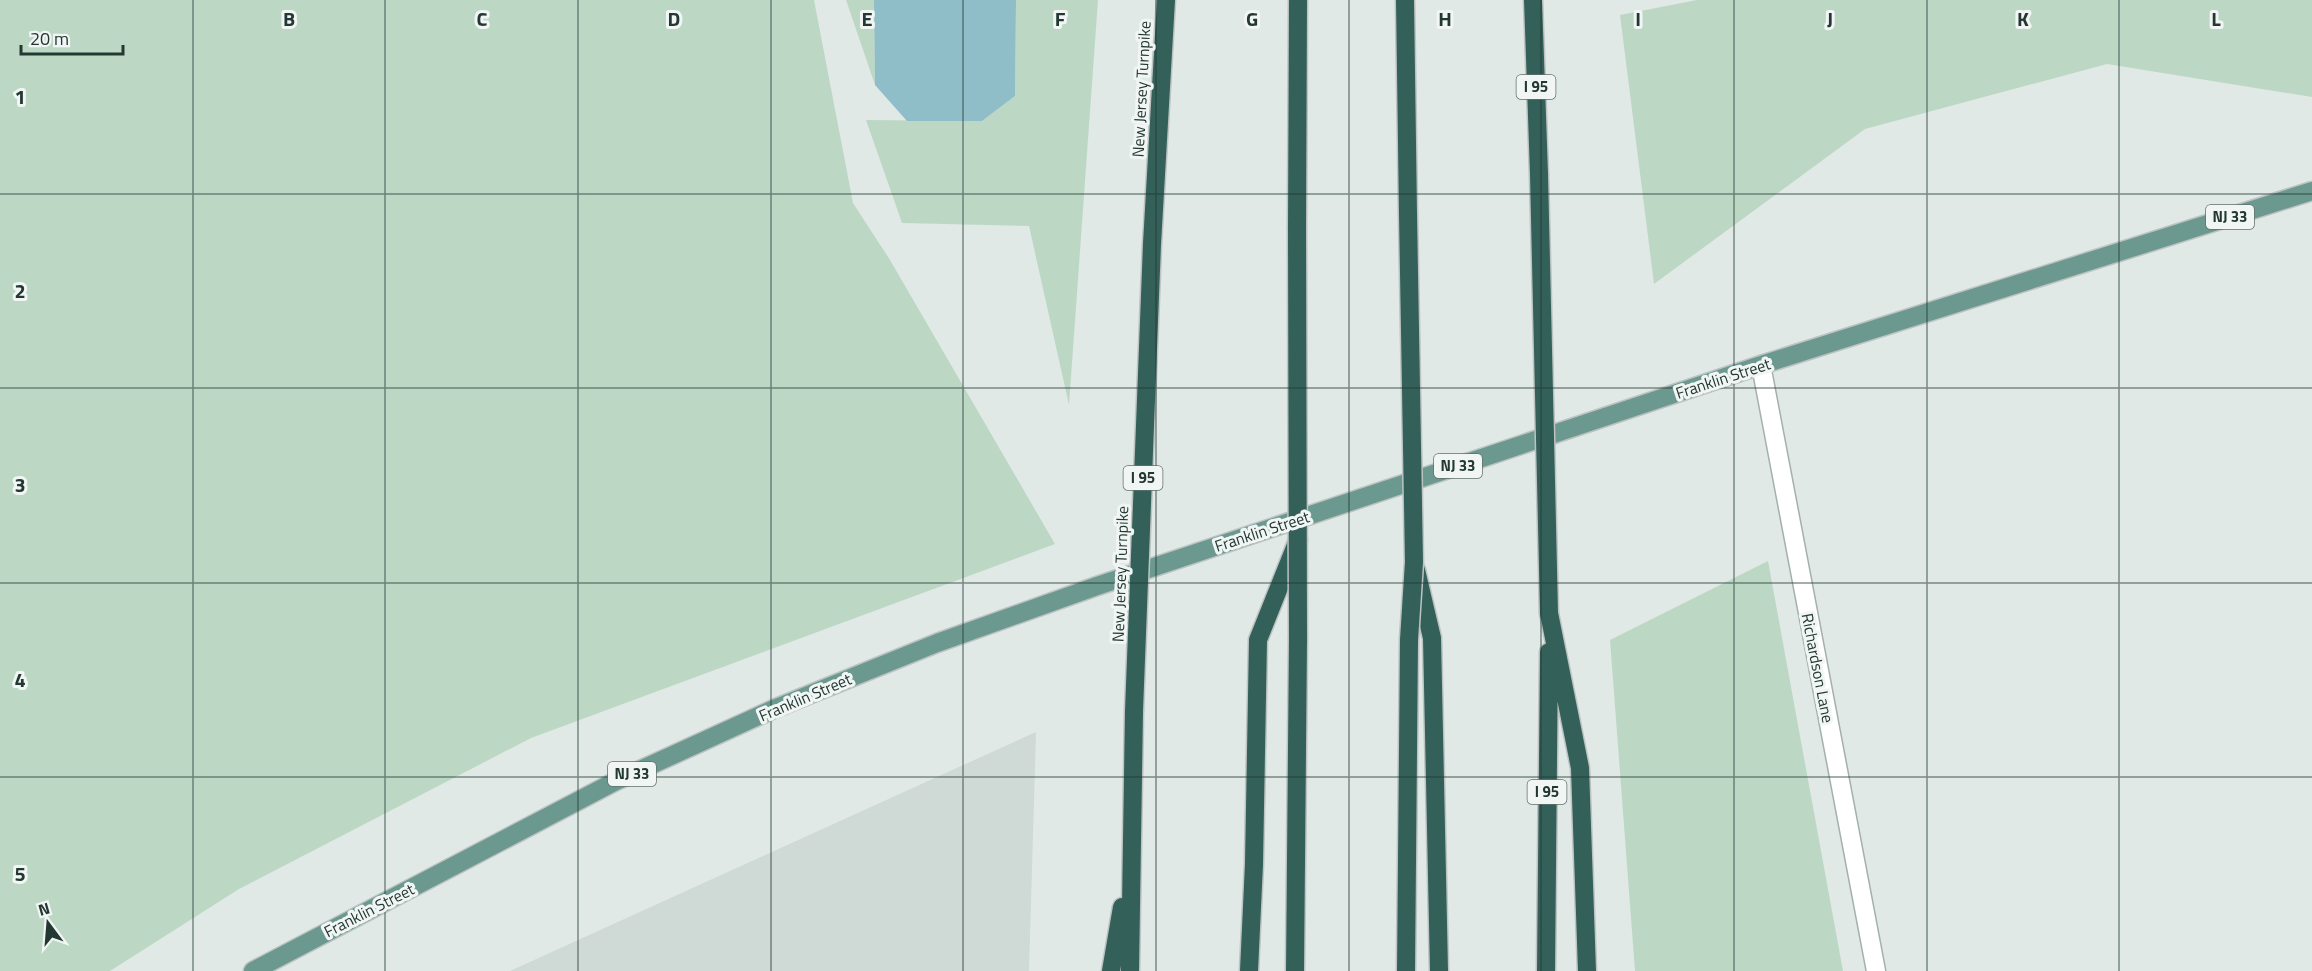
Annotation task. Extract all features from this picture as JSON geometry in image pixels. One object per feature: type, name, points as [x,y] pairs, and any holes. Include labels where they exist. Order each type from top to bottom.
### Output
[{"type":"highway","name":"New Jersey Turnpike","points":[[1130,971],[1134,711],[1152,244],[1166,0]]},
{"type":"highway","points":[[1295,971],[1298,639],[1298,0]]},
{"type":"highway","points":[[1405,0],[1414,562],[1409,640],[1406,971]]},
{"type":"highway","name":"I 95","points":[[1533,0],[1549,614],[1546,971]]},
{"type":"highway","points":[[1249,971],[1254,864],[1258,640],[1298,540]]},
{"type":"highway","points":[[1414,562],[1432,638],[1439,971]]},
{"type":"highway","points":[[1549,614],[1580,768],[1587,971]]},
{"type":"highway","points":[[1112,971],[1133,837]]},
{"type":"main road","name":"Franklin Street","points":[[253,971],[616,781],[776,708],[937,643],[1097,586],[1761,365],[2312,191]]},
{"type":"street","name":"Richardson Lane","points":[[1761,365],[1876,971]]},
{"type":"shaded area","points":[[1036,732],[1029,971],[510,971]]},
{"type":"green space","points":[[0,0],[814,0],[853,203],[890,260],[1055,544],[531,738],[239,889],[110,971],[0,971]]},
{"type":"green space","points":[[846,0],[874,0],[875,85]]},
{"type":"green space","points":[[1016,0],[1098,0],[1069,405],[1029,226],[902,223],[866,120],[982,121],[1015,96]]},
{"type":"green space","points":[[1697,0],[2312,0],[2312,97],[2107,64],[1865,129],[1654,284],[1620,15]]},
{"type":"green space","points":[[1768,561],[1843,971],[1635,971],[1610,640]]},
{"type":"water","points":[[874,0],[1016,0],[1015,96],[982,121],[907,121],[875,85]]}]
